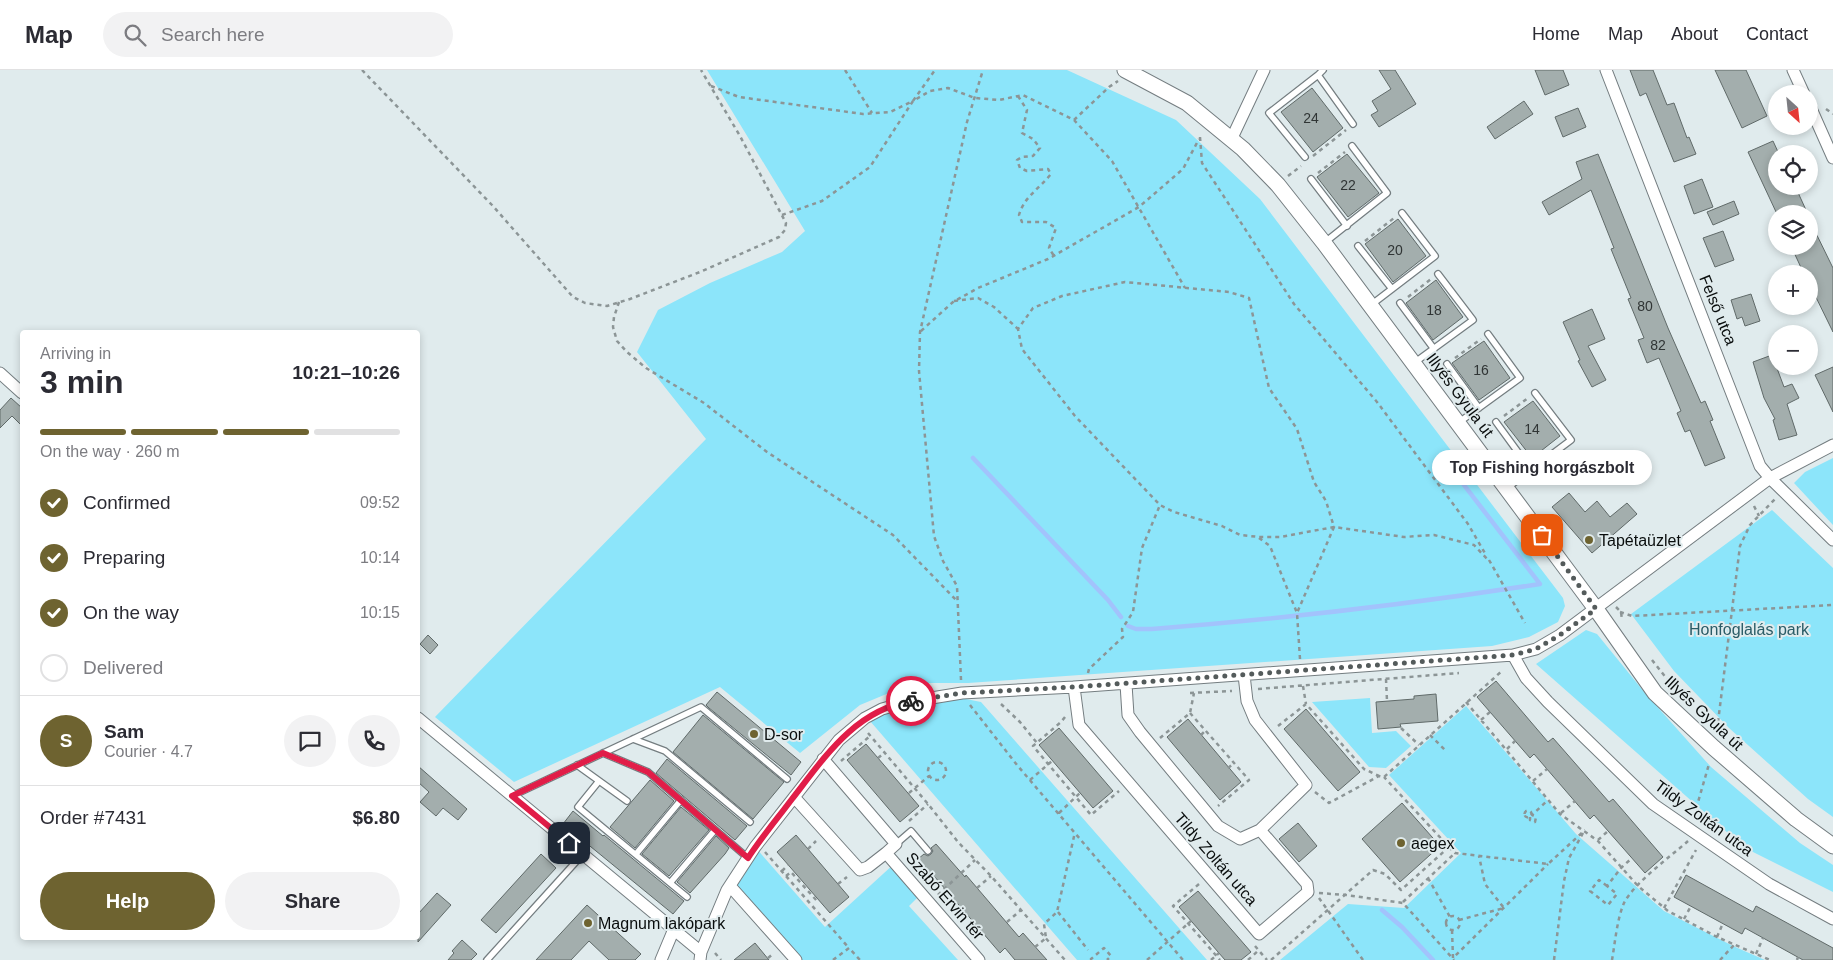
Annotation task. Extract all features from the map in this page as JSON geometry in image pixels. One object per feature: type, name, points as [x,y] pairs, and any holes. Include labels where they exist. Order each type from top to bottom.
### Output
[{"type":"street","points":[[1231,140],[1264,70]]},
{"type":"street","name":"Felső utca","points":[[1606,70],[1760,466],[1833,540]]},
{"type":"street","points":[[1793,70],[1800,85]]},
{"type":"street","name":"Illyés Gyula út","points":[[1127,72],[1187,104],[1231,140],[1278,185],[1371,305],[1507,488],[1655,693],[1714,748],[1796,819],[1833,846]]},
{"type":"street","points":[[1818,124],[1833,158]]},
{"type":"street","points":[[0,373],[20,391]]},
{"type":"street","points":[[420,720],[674,930],[701,956],[730,886],[748,858],[839,740],[865,718],[882,709],[907,702],[962,693],[1126,684],[1514,657],[1536,649],[1560,635],[1770,478],[1833,446]]},
{"type":"street","name":"Tildy Zoltán utca","points":[[1514,657],[1526,678],[1548,702],[1653,804],[1769,884],[1833,919]]},
{"type":"street","points":[[1244,676],[1247,701],[1255,720],[1306,785]]},
{"type":"street","name":"Tildy Zoltán utca","points":[[1126,684],[1128,715],[1136,726],[1218,826],[1240,839],[1260,830],[1306,785]]},
{"type":"street","name":"Tildy Zoltán utca","points":[[1074,687],[1079,725],[1259,934],[1308,892],[1308,884],[1260,830]]},
{"type":"street","name":"Szabó Ervin tér","points":[[794,797],[860,870],[868,867],[896,844],[824,761]]},
{"type":"street","name":"Szabó Ervin tér","points":[[886,853],[979,960]]},
{"type":"street","points":[[730,886],[796,960]]},
{"type":"street","points":[[661,960],[674,930]]},
{"type":"lane","points":[[1305,157],[1269,113],[1324,70]]},
{"type":"lane","points":[[1318,75],[1353,124]]},
{"type":"lane","points":[[1324,243],[1387,193],[1352,146]]},
{"type":"lane","points":[[1311,180],[1346,226]]},
{"type":"lane","points":[[1371,305],[1434,256],[1402,213]]},
{"type":"lane","points":[[1358,246],[1392,289]]},
{"type":"lane","points":[[1414,364],[1473,320],[1438,274]]},
{"type":"lane","points":[[1400,303],[1434,349]]},
{"type":"lane","points":[[1458,423],[1520,378],[1488,334]]},
{"type":"lane","points":[[1447,364],[1479,408]]},
{"type":"lane","points":[[1507,488],[1571,440],[1535,393]]},
{"type":"lane","points":[[1496,422],[1531,470]]},
{"type":"lane","points":[[512,796],[701,707],[787,779]]},
{"type":"lane","points":[[633,739],[665,751],[750,822]]},
{"type":"lane","points":[[603,753],[648,772],[748,858]]},
{"type":"lane","points":[[577,765],[627,801]]},
{"type":"lane","points":[[599,781],[578,807],[687,897]]},
{"type":"lane","points":[[636,854],[681,800]]},
{"type":"lane","points":[[670,882],[715,830]]},
{"type":"lane","points":[[896,844],[911,831],[928,851]]},
{"type":"lane","points":[[488,960],[583,854]]},
{"type":"path","points":[[362,70],[492,205],[573,297],[585,303],[607,306],[700,272],[779,237],[785,230],[786,223],[782,215],[740,136],[701,70]]},
{"type":"path","points":[[845,70],[872,113]]},
{"type":"path","points":[[782,215],[822,201],[870,168],[935,70]]},
{"type":"path","points":[[983,70],[967,122],[920,332],[919,371],[934,536],[942,560],[957,586],[962,693],[970,706],[1030,780],[1183,960]]},
{"type":"path","points":[[1074,120],[1127,72]]},
{"type":"path","points":[[710,85],[739,97],[863,114],[890,112],[930,91],[948,88],[974,98],[998,100],[1023,96],[1074,120],[1112,161],[1185,288]]},
{"type":"path","points":[[1018,96],[1027,110],[1022,133],[1033,139],[1040,148],[1033,156],[1022,156],[1017,160],[1020,168],[1027,171],[1048,169],[1051,174],[1043,184],[1029,195],[1021,207],[1019,216],[1022,222],[1046,222],[1056,228],[1049,248],[1054,256]]},
{"type":"path","points":[[920,332],[953,302],[978,288],[1054,256],[1139,207],[1183,169],[1208,121]]},
{"type":"path","points":[[1200,137],[1202,163],[1294,304],[1377,402],[1468,524],[1526,623]]},
{"type":"path","points":[[1311,180],[1352,146]]},
{"type":"path","points":[[1358,246],[1402,213]]},
{"type":"path","points":[[1400,303],[1438,274]]},
{"type":"path","points":[[1018,329],[1033,308],[1062,296],[1125,282],[1229,292],[1249,298],[1269,388],[1297,429],[1314,482],[1326,501],[1334,527],[1297,616]]},
{"type":"path","points":[[953,302],[978,298],[994,307],[1018,329],[1022,349],[1075,416],[1160,505],[1174,512],[1222,526],[1240,535],[1259,538],[1280,538],[1334,527],[1404,537],[1434,535],[1474,545],[1489,561]]},
{"type":"path","points":[[619,302],[614,317],[614,333],[617,341],[626,352],[646,368],[704,403],[767,452],[893,535],[958,602]]},
{"type":"path","points":[[1447,364],[1488,334]]},
{"type":"path","points":[[1496,422],[1535,393]]},
{"type":"path","points":[[1664,908],[1696,834],[1714,748],[1740,546],[1750,525],[1784,491]]},
{"type":"path","points":[[1086,686],[1089,669],[1123,637],[1122,629],[1133,612],[1142,548],[1160,505]]},
{"type":"path","points":[[1259,538],[1270,546],[1297,616],[1301,671]]},
{"type":"path","points":[[1596,609],[1621,612],[1632,616],[1833,605]]},
{"type":"path","points":[[1384,777],[1514,657]]},
{"type":"path","points":[[1386,679],[1387,701]]},
{"type":"path","points":[[1303,686],[1306,704],[1347,753],[1364,770],[1384,777],[1455,852],[1548,864]]},
{"type":"path","points":[[1159,739],[1190,712],[1194,693]]},
{"type":"path","points":[[1466,702],[1560,814],[1598,841],[1638,886],[1664,908],[1717,937],[1770,960]]},
{"type":"path","points":[[1001,704],[1038,743]]},
{"type":"path","points":[[1278,726],[1306,704]]},
{"type":"path","points":[[962,706],[970,706]]},
{"type":"path","points":[[1077,709],[1068,714],[1062,722],[1033,746],[1091,814],[1129,783]]},
{"type":"path","points":[[1190,712],[1249,780],[1218,807],[1211,799]]},
{"type":"path","points":[[1481,720],[1490,712]]},
{"type":"path","points":[[1317,722],[1320,719]]},
{"type":"path","points":[[1401,728],[1419,745]]},
{"type":"path","points":[[1201,735],[1206,730]]},
{"type":"path","points":[[866,732],[915,788],[958,842],[991,876],[1065,960]]},
{"type":"path","points":[[1430,735],[1446,751]]},
{"type":"path","points":[[840,762],[870,736]]},
{"type":"path","points":[[1507,749],[1515,741]]},
{"type":"path","points":[[878,758],[884,753]]},
{"type":"path","points":[[824,761],[833,754],[844,767]]},
{"type":"path","points":[[1030,780],[1052,761]]},
{"type":"path","points":[[933,762],[944,765],[946,773],[941,779],[933,779],[930,776],[928,769],[933,762]]},
{"type":"path","points":[[1228,768],[1234,763]]},
{"type":"path","points":[[1533,782],[1547,769]]},
{"type":"path","points":[[909,793],[930,776]]},
{"type":"path","points":[[1306,785],[1330,803],[1379,776]]},
{"type":"path","points":[[1059,813],[1080,793]]},
{"type":"path","points":[[1531,816],[1548,800]]},
{"type":"path","points":[[1560,814],[1575,801]]},
{"type":"path","points":[[906,823],[928,804]]},
{"type":"path","points":[[1454,959],[1548,864],[1585,830]]},
{"type":"path","points":[[1554,960],[1568,858],[1585,830]]},
{"type":"path","points":[[1598,841],[1608,831]]},
{"type":"path","points":[[1046,938],[1044,924],[1057,912],[1075,832]]},
{"type":"path","points":[[1612,960],[1616,933],[1624,903],[1638,886],[1696,834]]},
{"type":"path","points":[[808,849],[816,841]]},
{"type":"path","points":[[760,846],[860,960]]},
{"type":"path","points":[[1271,960],[1373,870],[1385,874],[1401,890],[1449,847]]},
{"type":"path","points":[[1403,902],[1455,852]]},
{"type":"path","points":[[1479,856],[1484,884],[1504,908]]},
{"type":"path","points":[[1607,886],[1632,858]]},
{"type":"path","points":[[930,904],[975,860]]},
{"type":"path","points":[[782,871],[788,865]]},
{"type":"path","points":[[786,876],[791,872],[817,901],[812,906]]},
{"type":"path","points":[[977,888],[991,876]]},
{"type":"path","points":[[838,884],[847,877]]},
{"type":"path","points":[[1428,878],[1450,917]]},
{"type":"path","points":[[1600,880],[1607,886],[1617,894],[1608,905],[1590,891],[1600,880]]},
{"type":"path","points":[[1200,882],[1173,906],[1220,960]]},
{"type":"path","points":[[1363,960],[1315,893],[1346,895],[1403,903],[1454,959]]},
{"type":"path","points":[[1684,919],[1691,906]]},
{"type":"path","points":[[1459,920],[1504,908]]},
{"type":"path","points":[[1007,922],[1021,910]]},
{"type":"path","points":[[1057,912],[1088,950]]},
{"type":"path","points":[[1450,917],[1454,916],[1459,920]]},
{"type":"path","points":[[1450,917],[1446,924],[1452,930]]},
{"type":"path","points":[[1452,930],[1459,926],[1459,920]]},
{"type":"path","points":[[1147,960],[1191,921]]},
{"type":"path","points":[[1717,937],[1723,923]]},
{"type":"path","points":[[1452,930],[1454,959]]},
{"type":"path","points":[[1036,947],[1046,938]]},
{"type":"path","points":[[1756,954],[1763,938]]},
{"type":"path","points":[[1720,960],[1734,944]]},
{"type":"path","points":[[833,960],[849,948]]},
{"type":"path","points":[[1092,960],[1104,948],[1111,956],[1107,960]]},
{"type":"path","points":[[1248,960],[1259,950]]},
{"type":"path","points":[[715,953],[721,960]]},
{"type":"path","points":[[1211,960],[1219,953]]},
{"type":"green space","points":[[707,70],[1067,70],[1176,120],[1260,199],[1563,598],[1565,606],[1558,622],[1529,637],[1492,646],[968,683],[913,683],[860,705],[800,753],[720,687],[514,782],[435,717],[706,439],[637,352],[658,310],[710,283],[782,252],[805,231]]},
{"type":"green space","points":[[1833,458],[1833,525],[1794,483],[1805,472]]},
{"type":"green space","name":"Honfoglalás park","points":[[1772,510],[1833,568],[1833,817],[1808,799],[1729,728],[1674,671],[1631,614]]},
{"type":"green space","points":[[1586,630],[1597,634],[1645,693],[1711,767],[1800,843],[1833,865],[1833,892],[1745,848],[1536,664]]},
{"type":"green space","points":[[961,698],[981,702],[1207,960],[1077,960],[870,721],[883,711]]},
{"type":"green space","points":[[1370,698],[1372,733],[1396,731],[1411,746],[1386,768],[1369,767],[1312,702]]},
{"type":"green space","points":[[1466,706],[1576,834],[1664,911],[1765,960],[1280,960],[1348,904],[1404,908],[1461,853],[1389,775]]},
{"type":"green space","points":[[755,847],[825,927],[895,863],[921,894],[909,906],[958,960],[796,960],[730,886]]},
{"type":"building","points":[[1379,70],[1395,70],[1416,104],[1379,127],[1371,115],[1378,111],[1372,101],[1391,89]]},
{"type":"building","points":[[1535,70],[1563,70],[1569,85],[1545,95]]},
{"type":"building","points":[[1630,70],[1653,70],[1667,105],[1674,103],[1687,138],[1689,137],[1696,154],[1674,162],[1646,93],[1640,96]]},
{"type":"building","points":[[1715,70],[1746,70],[1767,116],[1742,128]]},
{"type":"building","points":[[1312,88],[1343,128],[1313,152],[1281,112]]},
{"type":"building","points":[[1524,101],[1533,114],[1495,139],[1487,127]]},
{"type":"building","points":[[1578,108],[1586,127],[1563,137],[1555,117]]},
{"type":"building","points":[[1773,141],[1775,145],[1768,145],[1768,195],[1748,152]]},
{"type":"building","points":[[1347,154],[1379,193],[1348,217],[1317,177]]},
{"type":"building","points":[[1598,154],[1668,328],[1701,403],[1705,401],[1713,420],[1710,421],[1725,458],[1705,466],[1690,430],[1685,432],[1677,413],[1681,411],[1659,358],[1647,363],[1638,340],[1644,338],[1628,299],[1631,298],[1611,249],[1614,248],[1591,190],[1549,215],[1542,202],[1582,179],[1576,162]]},
{"type":"building","points":[[1702,179],[1713,207],[1694,214],[1684,186]]},
{"type":"building","points":[[1768,195],[1799,195],[1804,205],[1773,205]]},
{"type":"building","points":[[1734,201],[1739,214],[1713,225],[1707,212]]},
{"type":"building","points":[[1398,219],[1426,256],[1393,282],[1365,244]]},
{"type":"building","points":[[1723,231],[1734,260],[1715,267],[1703,238]]},
{"type":"building","points":[[1818,237],[1833,268],[1833,332],[1818,301],[1818,265],[1800,265],[1795,255],[1818,255]]},
{"type":"building","points":[[1436,280],[1463,317],[1433,340],[1406,303]]},
{"type":"building","points":[[1751,294],[1760,321],[1745,326],[1742,317],[1737,319],[1731,300]]},
{"type":"building","points":[[1592,309],[1605,339],[1588,346],[1606,380],[1592,387],[1578,361],[1580,360],[1563,322]]},
{"type":"building","points":[[1484,341],[1510,378],[1479,400],[1452,363]]},
{"type":"building","points":[[1768,356],[1768,375],[1780,375],[1784,387],[1792,384],[1799,398],[1787,404],[1797,435],[1779,440],[1773,420],[1775,419],[1764,398],[1753,362]]},
{"type":"building","points":[[1833,367],[1833,412],[1815,375]]},
{"type":"building","points":[[11,398],[20,406],[20,424],[12,416],[0,428],[0,410]]},
{"type":"building","points":[[1533,401],[1560,436],[1532,458],[1504,422]]},
{"type":"building","points":[[1569,493],[1585,512],[1597,501],[1610,517],[1627,503],[1637,514],[1592,553],[1552,507]]},
{"type":"building","points":[[428,635],[438,645],[430,654],[420,644]]},
{"type":"building","points":[[1496,681],[1548,742],[1553,738],[1609,802],[1613,799],[1663,857],[1645,873],[1594,815],[1590,819],[1534,754],[1530,758],[1477,697]]},
{"type":"building","name":"D-sor","points":[[717,692],[801,762],[791,775],[706,705]]},
{"type":"building","points":[[1436,694],[1438,721],[1400,724],[1401,727],[1378,729],[1376,702],[1414,699],[1414,696]]},
{"type":"building","points":[[1306,709],[1360,772],[1338,791],[1284,729]]},
{"type":"building","points":[[703,715],[784,782],[753,819],[673,752]]},
{"type":"building","points":[[1188,719],[1241,782],[1220,800],[1167,737]]},
{"type":"building","points":[[1059,728],[1113,791],[1093,808],[1039,745]]},
{"type":"building","points":[[866,744],[919,806],[900,822],[847,760]]},
{"type":"building","points":[[667,759],[747,826],[735,840],[656,773]]},
{"type":"building","points":[[420,768],[467,809],[458,820],[443,808],[436,816],[420,802],[429,792],[420,784]]},
{"type":"building","points":[[650,780],[674,801],[635,848],[610,827]]},
{"type":"building","name":"aegex","points":[[1402,803],[1440,846],[1400,882],[1362,839]]},
{"type":"building","points":[[681,807],[709,830],[669,876],[642,854]]},
{"type":"building","points":[[573,811],[684,901],[673,914],[563,824]]},
{"type":"building","points":[[1298,823],[1317,846],[1299,862],[1279,839]]},
{"type":"building","points":[[796,835],[849,897],[830,913],[777,852]]},
{"type":"building","points":[[716,836],[729,848],[690,893],[677,882]]},
{"type":"building","points":[[936,844],[965,877],[966,875],[1019,937],[1023,933],[1047,960],[1015,960],[1005,948],[1000,953],[918,859],[924,854],[928,856],[931,854],[933,851],[931,848]]},
{"type":"building","points":[[541,854],[556,868],[496,933],[481,920]]},
{"type":"building","points":[[1686,875],[1753,912],[1756,906],[1833,948],[1833,960],[1803,960],[1745,928],[1742,934],[1674,897]]},
{"type":"building","points":[[1198,891],[1251,952],[1241,960],[1225,960],[1179,907]]},
{"type":"building","points":[[437,893],[451,905],[420,940],[420,912]]},
{"type":"building","name":"Magnum lakópark","points":[[587,905],[641,954],[635,960],[609,960],[589,941],[571,960],[536,960]]},
{"type":"building","points":[[462,940],[477,954],[471,960],[448,960],[454,953],[452,951]]},
{"type":"building","points":[[755,943],[769,960],[734,960]]},
{"type":"waterway","points":[[1128,626],[1136,629],[1152,629],[1298,616],[1540,584],[1441,455]]},
{"type":"waterway","points":[[973,458],[1108,600],[1121,617]]},
{"type":"waterway","points":[[1382,910],[1402,927],[1433,960]]},
{"type":"way so far","points":[[911,701],[962,693],[1263,674],[1513,655],[1536,649],[1560,635],[1596,609],[1542,535]]},
{"type":"place","name":"Top Fishing horgászbolt","points":[[1542,535]]},
{"type":"place","name":"Tapétaüzlet","points":[[1589,540]]},
{"type":"place","name":"D-sor","points":[[754,734]]},
{"type":"place","name":"aegex","points":[[1401,843]]},
{"type":"place","name":"Magnum lakópark","points":[[588,923]]},
{"type":"route","points":[[569,843],[512,796],[603,753],[648,772],[748,858],[839,740],[865,718],[882,709],[911,701]]}]
